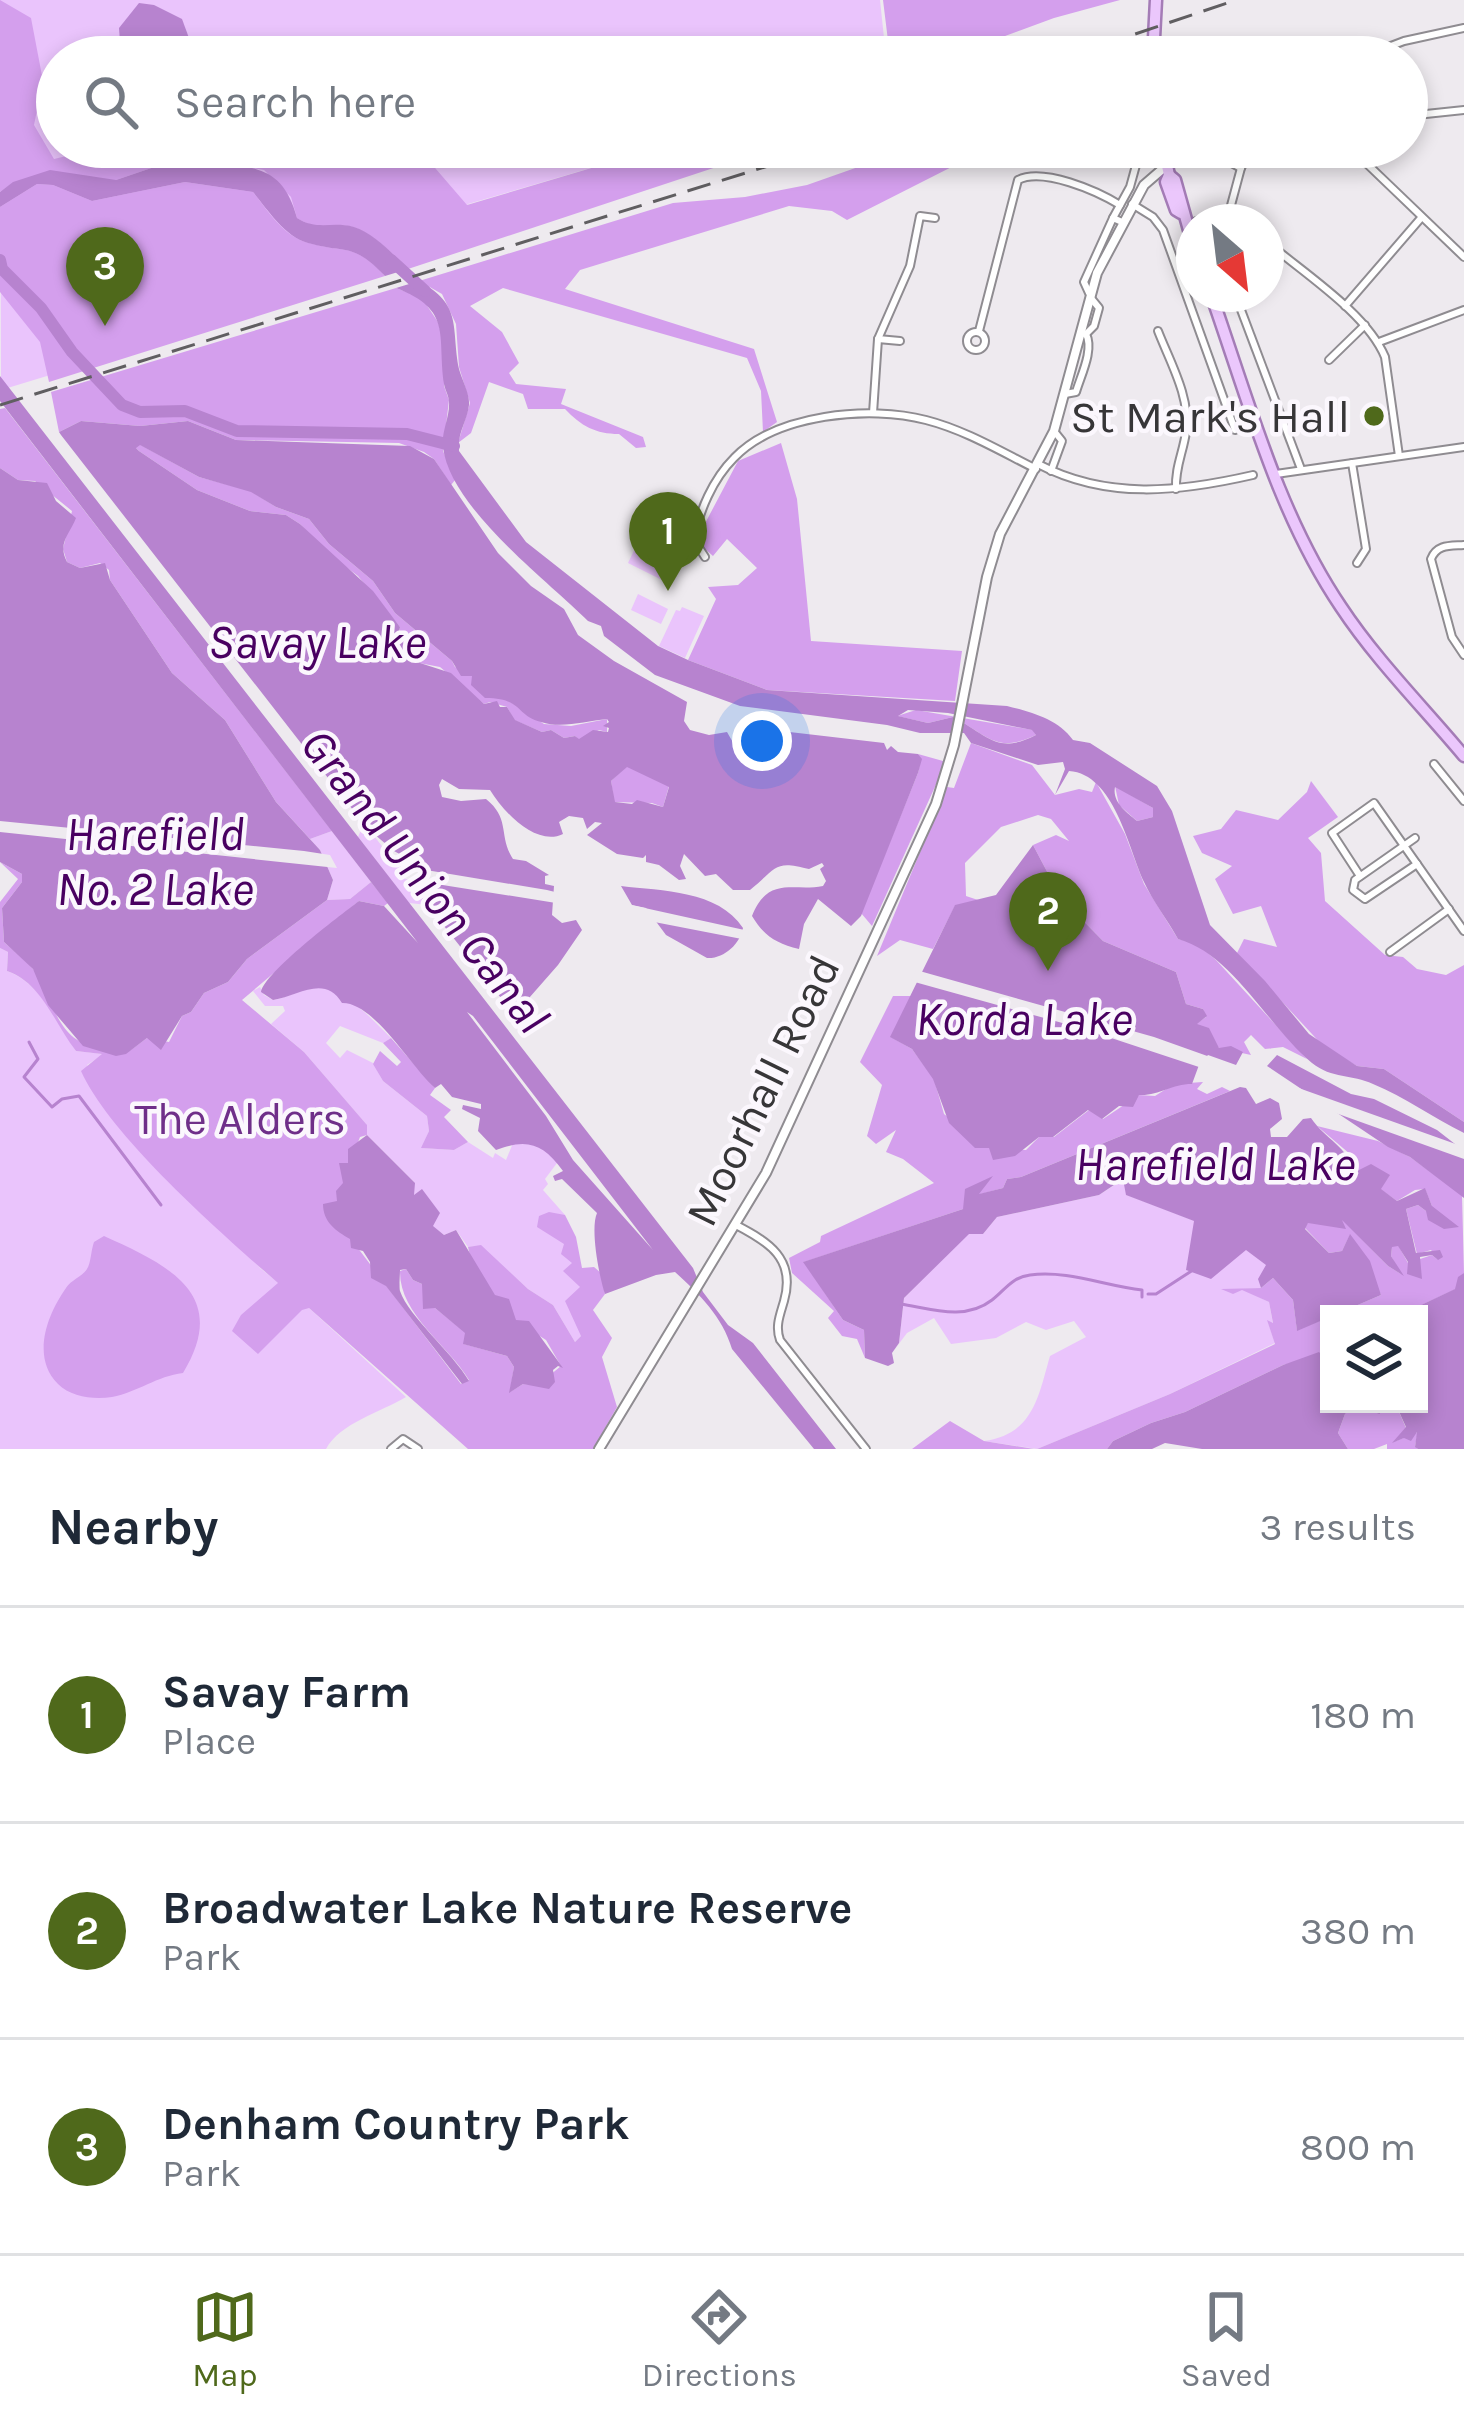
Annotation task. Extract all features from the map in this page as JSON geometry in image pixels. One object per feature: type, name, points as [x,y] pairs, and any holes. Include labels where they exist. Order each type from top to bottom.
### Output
[{"type":"main road","points":[[1154,36],[1156,0]]},
{"type":"main road","points":[[1166,168],[1176,210]]},
{"type":"main road","points":[[1217,312],[1312,558],[1342,609],[1464,756]]},
{"type":"street","points":[[1427,36],[1464,28]]},
{"type":"street","points":[[1428,114],[1464,110]]},
{"type":"street","points":[[1118,220],[1135,168]]},
{"type":"street","points":[[1231,204],[1240,168]]},
{"type":"street","points":[[1374,168],[1464,257]]},
{"type":"street","name":"Moorhall Road","points":[[599,1449],[766,1173],[936,804],[954,745],[986,577],[1000,534],[1054,431],[1083,333],[1089,295],[1118,220],[1149,178],[1167,171]]},
{"type":"street","points":[[979,331],[1018,180],[1028,175],[1090,187],[1120,205]]},
{"type":"street","points":[[1132,204],[1163,230],[1176,267]]},
{"type":"street","points":[[873,413],[878,338],[910,266],[920,216],[935,218]]},
{"type":"street","points":[[1344,307],[1421,218]]},
{"type":"street","points":[[1284,256],[1379,342],[1399,456]]},
{"type":"street","points":[[1379,342],[1464,310]]},
{"type":"street","points":[[1192,312],[1235,430]]},
{"type":"street","points":[[1242,312],[1301,469]]},
{"type":"street","points":[[1329,360],[1365,325]]},
{"type":"street","points":[[1158,331],[1186,412],[1186,433],[1175,468],[1176,489]]},
{"type":"street","points":[[878,338],[900,341]]},
{"type":"street","points":[[705,557],[694,540],[702,511],[736,455],[816,417],[873,413],[932,421],[1037,467],[1100,488],[1176,489],[1253,475]]},
{"type":"street","points":[[1051,471],[1062,441],[1054,431]]},
{"type":"street","points":[[1276,474],[1464,447]]},
{"type":"street","points":[[1352,463],[1366,549],[1357,562]]},
{"type":"street","points":[[1463,653],[1452,637],[1431,559],[1442,547],[1464,545]]},
{"type":"street","points":[[1433,764],[1464,801]]},
{"type":"street","points":[[1453,788],[1464,780]]},
{"type":"street","points":[[1360,876],[1332,832],[1374,803],[1464,933]]},
{"type":"street","points":[[1414,838],[1360,876],[1353,890],[1365,899],[1417,864]]},
{"type":"street","points":[[1390,952],[1449,909]]},
{"type":"street","points":[[736,1225],[781,1255],[788,1287],[777,1335],[866,1449]]},
{"type":"street","points":[[391,1449],[403,1438],[418,1449]]},
{"type":"shaded area","points":[[0,0],[880,0],[884,36],[36,36],[36,168],[591,168],[468,204],[414,264],[1,390]]},
{"type":"shaded area","points":[[640,538],[675,555],[662,580],[628,563]]},
{"type":"shaded area","points":[[638,594],[668,609],[661,624],[631,610]]},
{"type":"shaded area","points":[[682,607],[704,616],[685,658],[659,646],[676,610]]},
{"type":"shaded area","points":[[364,823],[392,859],[412,864],[410,883],[428,905],[409,903],[358,837]]},
{"type":"shaded area","points":[[332,831],[371,882],[350,899],[327,900],[333,880],[310,839]]},
{"type":"shaded area","points":[[0,948],[8,952],[7,971],[39,994],[76,1051],[104,1054],[87,1065],[260,1268],[406,1397],[351,1425],[326,1449],[0,1449]]},
{"type":"shaded area","points":[[260,987],[273,1000],[310,988],[332,991],[374,1021],[391,1038],[383,1043],[340,1026],[326,1043],[340,1058],[347,1050],[373,1063],[383,1081],[427,1116],[429,1131],[422,1148],[454,1150],[468,1142],[493,1158],[495,1153],[506,1160],[513,1143],[527,1143],[552,1157],[557,1163],[543,1190],[565,1215],[558,1216],[580,1287],[581,1336],[575,1342],[553,1305],[481,1246],[468,1247],[456,1230],[444,1235],[432,1226],[422,1190],[414,1196],[414,1182],[367,1135],[366,1124],[304,1052],[271,1024],[285,1011],[283,1006],[265,1006],[253,991]]},
{"type":"shaded area","points":[[1124,1179],[1127,1195],[1195,1221],[1211,1278],[1246,1249],[1267,1265],[1261,1288],[1242,1289],[1269,1302],[1273,1324],[1268,1322],[1275,1343],[1170,1394],[1037,1449],[984,1441],[1013,1431],[1023,1422],[1037,1400],[1050,1356],[1086,1337],[1074,1321],[1046,1330],[1026,1322],[996,1338],[951,1344],[934,1318],[907,1333],[892,1353],[899,1343],[904,1298],[969,1233],[983,1234],[997,1217],[1099,1195]]},
{"type":"green space","points":[[0,0],[31,18],[36,44],[36,168],[151,168],[116,180],[14,182],[0,192]]},
{"type":"green space","points":[[883,0],[1120,0],[1005,36],[887,36]]},
{"type":"green space","points":[[252,168],[435,168],[467,205],[591,168],[713,168],[408,269],[361,230],[312,225],[297,218],[291,197],[264,170]]},
{"type":"green space","points":[[855,168],[950,168],[847,220],[832,211],[789,206],[580,270],[565,289],[754,349],[777,422],[763,432],[761,391],[747,358],[503,288],[470,306],[502,332],[519,363],[509,373],[516,384],[566,389],[561,404],[643,437],[646,447],[636,448],[619,434],[589,428],[565,409],[528,409],[523,394],[489,382],[471,433],[458,443],[470,403],[459,367],[456,324],[442,294],[419,281],[673,203],[745,197],[807,185]]},
{"type":"green space","points":[[185,182],[253,192],[292,235],[357,254],[385,276],[49,382],[40,342],[0,292],[0,207],[37,184],[53,185],[92,201]]},
{"type":"green space","points":[[396,288],[422,298],[438,322],[449,400],[443,451],[455,480],[451,485],[434,459],[399,443],[236,440],[188,421],[140,426],[81,421],[59,432],[51,392]]},
{"type":"green space","points":[[5,408],[332,831],[310,839],[276,802],[225,720],[172,673],[110,580],[109,570],[100,563],[80,568],[67,562],[63,549],[72,511],[35,481],[18,480],[0,468],[0,409]]},
{"type":"green space","points":[[781,443],[797,499],[811,641],[962,651],[955,701],[767,690],[688,660],[716,599],[708,587],[738,585],[757,568],[727,539],[713,556],[703,547],[701,531],[738,461]]},
{"type":"green space","points":[[139,444],[199,477],[251,491],[309,519],[329,544],[373,581],[395,613],[455,667],[473,676],[490,698],[503,697],[544,724],[571,726],[607,719],[607,732],[599,730],[579,740],[564,738],[514,720],[507,707],[484,704],[440,667],[419,663],[399,640],[400,627],[358,576],[300,524],[286,515],[250,511],[197,490],[139,451],[135,447]]},
{"type":"green space","points":[[916,710],[1033,730],[1036,735],[1002,743],[953,717],[928,723],[897,716]]},
{"type":"green space","points":[[971,743],[1032,765],[1055,795],[1079,789],[1092,792],[1096,782],[1125,834],[1144,884],[1178,939],[1196,943],[1216,960],[1307,1059],[1283,1047],[1265,1049],[1251,1035],[1244,1042],[1251,1055],[1219,1048],[1196,1024],[1206,1017],[1203,1009],[1186,1004],[1176,972],[1103,941],[1061,898],[1033,845],[1056,835],[1069,841],[1051,819],[1038,815],[1001,827],[965,863],[966,896],[978,900],[955,906],[933,949],[900,940],[877,956],[947,787],[954,788]]},
{"type":"green space","points":[[918,754],[943,761],[943,769],[872,926],[861,913],[918,773]]},
{"type":"green space","points":[[627,766],[669,786],[663,807],[614,802],[611,781]]},
{"type":"green space","points":[[1311,781],[1338,817],[1308,838],[1321,853],[1325,901],[1385,955],[1403,957],[1417,969],[1446,975],[1464,965],[1464,1122],[1384,1069],[1357,1066],[1324,1047],[1237,953],[1244,939],[1277,947],[1261,906],[1233,914],[1215,879],[1232,866],[1202,853],[1193,836],[1221,829],[1236,810],[1278,820],[1307,792]]},
{"type":"green space","points":[[1115,786],[1153,808],[1153,817],[1137,821],[1119,805]]},
{"type":"green space","name":"The Alders","points":[[0,862],[22,874],[22,882],[2,908],[4,942],[33,969],[71,1035],[118,1053],[128,1052],[147,1038],[169,1042],[182,1016],[191,1012],[204,993],[228,982],[247,959],[327,900],[350,899],[371,882],[388,903],[359,901],[242,1000],[304,1052],[367,1125],[367,1135],[360,1137],[343,1183],[351,1239],[461,1384],[469,1380],[407,1301],[400,1271],[406,1269],[422,1284],[435,1308],[466,1333],[464,1344],[507,1356],[514,1367],[510,1392],[523,1384],[538,1385],[561,1366],[546,1340],[516,1321],[495,1296],[471,1260],[468,1247],[481,1245],[528,1289],[553,1305],[575,1342],[581,1336],[565,1301],[580,1287],[563,1271],[572,1263],[561,1254],[564,1244],[537,1227],[539,1216],[549,1212],[565,1215],[576,1237],[582,1268],[594,1267],[601,1273],[605,1294],[593,1310],[612,1338],[602,1357],[617,1407],[593,1449],[468,1449],[309,1308],[258,1354],[232,1331],[241,1315],[278,1283],[141,1154],[95,1097],[81,1071],[102,1054],[76,1051],[38,994],[7,971],[8,952],[0,948],[0,902],[18,879]]},
{"type":"green space","points":[[893,996],[911,996],[891,1037],[912,1049],[934,1079],[944,1114],[989,1148],[1026,1150],[1039,1137],[1054,1137],[1089,1110],[1103,1119],[1139,1095],[1155,1096],[1174,1084],[1203,1082],[1197,1089],[1207,1094],[1222,1087],[1230,1091],[977,1195],[990,1179],[963,1209],[804,1262],[843,1320],[864,1330],[865,1358],[857,1339],[842,1336],[828,1318],[834,1311],[792,1273],[789,1258],[820,1242],[821,1236],[934,1183],[886,1152],[896,1130],[876,1144],[867,1136],[882,1085],[860,1062]]},
{"type":"green space","points":[[391,1038],[435,1088],[430,1095],[451,1110],[444,1117],[468,1142],[454,1150],[421,1148],[429,1131],[427,1116],[383,1081],[373,1064],[380,1051],[397,1066],[401,1062],[383,1043]]},
{"type":"green space","points":[[1317,1126],[1378,1141],[1410,1157],[1462,1195],[1464,1273],[1456,1289],[1421,1305],[1357,1305],[1381,1295],[1350,1235],[1342,1251],[1329,1253],[1305,1228],[1308,1222],[1337,1214],[1401,1274],[1391,1256],[1392,1246],[1398,1245],[1408,1263],[1432,1255],[1438,1260],[1431,1250],[1417,1254],[1406,1209],[1418,1205],[1426,1211],[1432,1206],[1425,1189],[1397,1201],[1380,1189],[1389,1176],[1355,1173],[1350,1154]]},
{"type":"green space","points":[[104,1236],[170,1271],[196,1303],[200,1322],[196,1346],[183,1373],[121,1395],[90,1398],[69,1392],[50,1373],[45,1336],[59,1299],[87,1269],[94,1242]]},
{"type":"green space","points":[[1273,1278],[1293,1300],[1297,1330],[1320,1321],[1320,1356],[1283,1365],[1113,1441],[1107,1449],[1037,1449],[1275,1344],[1267,1320],[1273,1323],[1269,1302],[1242,1290],[1233,1294],[1221,1289],[1261,1288]]},
{"type":"green space","points":[[1399,1413],[1406,1428],[1396,1441],[1418,1432],[1418,1449],[1387,1449],[1387,1444],[1348,1449],[1338,1433],[1345,1414]]},
{"type":"green space","points":[[950,1421],[984,1441],[1034,1449],[912,1449]]},
{"type":"water","points":[[139,3],[182,19],[188,36],[120,36],[119,28]]},
{"type":"water","points":[[151,168],[248,168],[265,173],[284,188],[297,218],[361,230],[408,269],[385,276],[357,254],[299,240],[253,192],[185,182],[92,201],[53,185],[37,184],[0,207],[0,192],[13,182],[50,170],[116,180]]},
{"type":"water","points":[[419,281],[449,308],[469,401],[459,451],[526,542],[658,646],[767,690],[1007,706],[1043,717],[1073,740],[1090,743],[1157,786],[1172,811],[1210,925],[1309,1034],[1357,1066],[1384,1069],[1464,1122],[1464,1133],[1385,1089],[1312,1063],[1233,975],[1198,947],[1178,939],[1148,889],[1117,814],[1097,785],[1069,771],[1055,795],[1063,762],[1038,765],[971,743],[964,733],[920,733],[740,706],[655,675],[604,636],[601,626],[588,621],[503,542],[463,494],[443,447],[449,402],[439,326],[427,305],[396,288]],"holes":[[[908,710],[948,713],[1032,730],[1036,735],[1002,743],[953,717],[928,723],[898,716]],[[1115,787],[1153,808],[1153,817],[1137,821],[1118,802]]]},
{"type":"water","points":[[0,376],[693,1268],[703,1292],[728,1325],[753,1343],[836,1449],[814,1449],[732,1349],[709,1307],[675,1272],[605,1294],[595,1241],[597,1213],[562,1179],[555,1181],[553,1176],[563,1171],[549,1155],[526,1144],[496,1150],[478,1131],[480,1118],[462,1109],[463,1105],[481,1109],[481,1104],[452,1097],[441,1084],[435,1088],[367,1013],[342,1003],[328,990],[310,989],[273,1000],[261,992],[288,959],[359,901],[384,906],[418,943],[0,401]],"holes":[[[467,1012],[653,1250],[573,1160],[546,1116]]]},
{"type":"water","name":"Savay Lake","points":[[81,421],[140,426],[188,421],[236,440],[410,446],[434,459],[498,553],[531,586],[564,609],[578,635],[687,702],[684,721],[690,730],[709,735],[727,732],[735,746],[743,749],[781,731],[884,743],[887,750],[891,746],[898,752],[918,754],[922,759],[918,773],[861,916],[851,926],[818,899],[804,924],[799,949],[791,947],[766,934],[752,916],[758,903],[774,890],[823,886],[822,863],[809,869],[782,866],[750,890],[733,890],[716,874],[705,876],[684,854],[680,866],[686,879],[679,880],[646,862],[646,855],[617,854],[587,835],[602,823],[587,829],[583,818],[569,816],[559,822],[563,834],[543,836],[512,817],[490,790],[459,789],[442,779],[442,797],[486,799],[494,806],[513,859],[549,875],[545,884],[554,886],[552,915],[562,923],[576,920],[582,930],[515,1014],[410,883],[416,863],[367,828],[59,432]],"holes":[[[140,445],[199,477],[251,492],[309,519],[329,544],[373,581],[395,613],[452,661],[461,676],[472,676],[471,685],[485,698],[506,701],[549,724],[607,719],[603,726],[608,732],[593,730],[579,739],[564,738],[515,720],[497,701],[484,704],[451,673],[420,663],[398,639],[400,627],[373,591],[300,524],[286,515],[250,511],[197,490],[139,451]],[[627,767],[669,787],[663,807],[637,800],[615,802],[611,781]]]},
{"type":"water","name":"Harefield No. 2 Lake","points":[[0,468],[18,480],[47,483],[56,501],[76,518],[64,544],[67,562],[80,568],[105,563],[110,580],[172,673],[225,720],[276,802],[320,850],[333,880],[327,900],[247,959],[228,982],[204,993],[191,1012],[182,1016],[161,1050],[147,1038],[116,1056],[83,1046],[48,1005],[33,969],[4,942],[2,908],[22,882],[22,874],[0,862]]},
{"type":"water","name":"Korda Lake","points":[[1033,845],[1061,898],[1103,941],[1176,972],[1186,1004],[1203,1009],[1207,1016],[1197,1024],[1209,1028],[1219,1048],[1231,1046],[1243,1052],[1236,1065],[1208,1055],[1192,1084],[1139,1095],[1133,1107],[1119,1106],[1102,1119],[1088,1110],[1053,1137],[1039,1137],[1015,1156],[993,1160],[989,1148],[975,1148],[949,1123],[933,1079],[912,1049],[890,1037],[955,905],[996,895]]},
{"type":"water","points":[[621,886],[704,899],[732,915],[743,928],[741,934],[725,953],[707,958],[666,935],[646,908],[632,905]]},
{"type":"water","points":[[1277,1055],[1351,1094],[1374,1099],[1437,1130],[1464,1151],[1464,1198],[1410,1157],[1267,1066]]},
{"type":"water","name":"Harefield Lake","points":[[1240,1087],[1246,1088],[1256,1104],[1270,1098],[1279,1103],[1282,1119],[1270,1129],[1271,1137],[1287,1137],[1303,1119],[1311,1118],[1347,1156],[1355,1172],[1371,1164],[1390,1175],[1381,1189],[1397,1201],[1425,1188],[1432,1206],[1459,1227],[1444,1229],[1428,1220],[1418,1205],[1406,1209],[1416,1253],[1440,1250],[1443,1257],[1420,1257],[1422,1279],[1407,1274],[1408,1262],[1398,1246],[1392,1247],[1391,1256],[1404,1276],[1342,1220],[1346,1229],[1308,1223],[1305,1229],[1329,1253],[1342,1251],[1350,1234],[1370,1261],[1381,1295],[1358,1305],[1320,1305],[1320,1321],[1297,1331],[1293,1300],[1273,1278],[1261,1288],[1258,1279],[1266,1265],[1246,1250],[1211,1279],[1186,1270],[1194,1221],[1126,1195],[1123,1179],[1099,1195],[997,1217],[983,1234],[969,1234],[904,1298],[894,1363],[888,1366],[865,1358],[864,1330],[843,1320],[803,1262],[963,1209],[965,1189],[993,1176],[979,1194]]},
{"type":"water","points":[[367,1135],[415,1183],[414,1195],[422,1189],[440,1213],[433,1226],[444,1235],[456,1230],[495,1295],[509,1299],[516,1320],[529,1321],[563,1368],[553,1370],[555,1382],[549,1389],[523,1384],[509,1393],[514,1367],[507,1356],[463,1344],[465,1333],[435,1308],[423,1309],[422,1284],[406,1269],[400,1270],[405,1301],[462,1370],[469,1381],[462,1384],[386,1286],[371,1278],[363,1251],[351,1248],[350,1239],[328,1221],[323,1204],[337,1201],[336,1191],[343,1183],[339,1163],[348,1163],[348,1149]]},
{"type":"water","points":[[1464,1273],[1464,1449],[1418,1449],[1417,1432],[1411,1441],[1404,1438],[1392,1443],[1406,1427],[1400,1413],[1428,1413],[1428,1305],[1421,1305],[1455,1289]]},
{"type":"water","points":[[1320,1353],[1320,1413],[1346,1413],[1338,1433],[1348,1449],[1202,1449],[1165,1443],[1152,1449],[1107,1449],[1113,1441]]},
{"type":"pier","points":[[0,821],[304,851],[330,855],[337,868],[0,832]]},
{"type":"pier","points":[[408,867],[559,893],[556,903],[405,879]]},
{"type":"pier","points":[[622,903],[749,931],[747,940],[644,920],[641,913],[629,911]]},
{"type":"pier","points":[[916,970],[1154,1037],[1241,1068],[1211,1062],[1205,1069],[1084,1029],[911,981]]},
{"type":"pier","points":[[1279,1081],[1464,1147],[1464,1159],[1316,1106]]},
{"type":"waterway","points":[[0,260],[2,269],[122,405],[140,412],[185,411],[237,431],[407,434],[454,446]]},
{"type":"waterway","points":[[391,260],[425,291]]},
{"type":"waterway","points":[[29,1042],[38,1059],[24,1077],[52,1107],[62,1099],[79,1096],[161,1205]]},
{"type":"waterway","points":[[1148,1294],[1156,1294],[1193,1270]]},
{"type":"waterway","points":[[901,1304],[948,1312],[971,1310],[1018,1278],[1044,1274],[1142,1290],[1142,1297]]},
{"type":"railway","points":[[1129,36],[1236,0]]},
{"type":"railway","points":[[0,405],[762,168]]},
{"type":"place","name":"Denham Country Park","points":[[105,326]]},
{"type":"place","name":"St Mark's Hall","points":[[1374,416]]},
{"type":"place","name":"Savay Farm","points":[[668,591]]},
{"type":"place","name":"Broadwater Lake Nature Reserve","points":[[1048,971]]},
{"type":"water label","name":"Grand Union Canal","points":[[426,880]]}]
